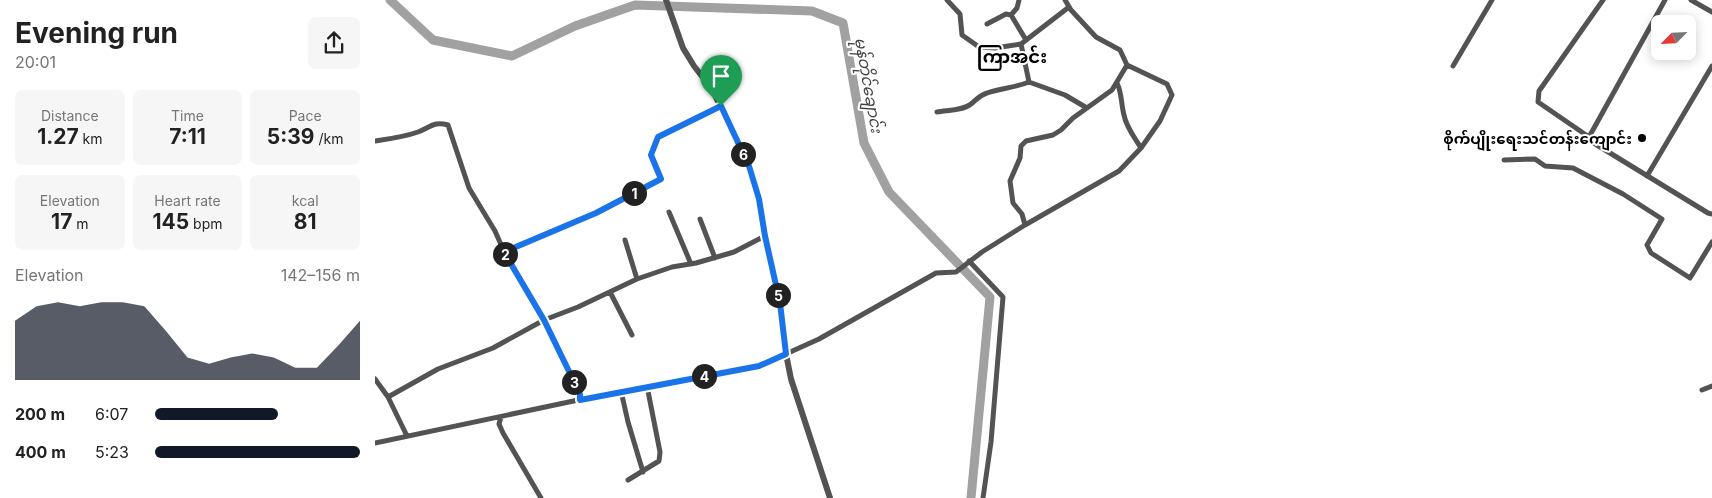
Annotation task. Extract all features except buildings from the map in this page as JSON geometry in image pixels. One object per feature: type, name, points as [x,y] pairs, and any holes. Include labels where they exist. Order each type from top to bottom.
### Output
[{"type":"street","points":[[666,0],[683,48],[693,66],[712,89],[749,166],[759,199],[780,303],[791,379],[830,498]]},
{"type":"street","points":[[947,0],[961,14],[961,35],[979,47],[1002,47],[1023,42],[1069,7]]},
{"type":"street","points":[[1011,15],[1017,8],[1019,0]]},
{"type":"street","points":[[375,443],[647,386],[759,366],[819,339],[936,273],[956,272],[967,262],[1025,225],[1119,171],[1141,148],[1160,121],[1172,95],[1167,84],[1127,66],[1120,50],[1096,37],[1065,0]]},
{"type":"street","points":[[1453,66],[1492,0]]},
{"type":"street","points":[[1603,0],[1539,90],[1538,102],[1589,137],[1592,142],[1712,214]]},
{"type":"street","points":[[1589,137],[1665,0]]},
{"type":"street","points":[[1691,0],[1712,12]]},
{"type":"street","points":[[987,24],[1006,14],[1011,15]]},
{"type":"street","points":[[1011,15],[1023,42],[1029,82]]},
{"type":"street","points":[[1025,225],[1022,214],[1013,203],[1010,181],[1019,158],[1021,146],[1026,141],[1061,130],[1073,118],[1106,95],[1117,83],[1127,66]]},
{"type":"street","points":[[1647,176],[1712,66]]},
{"type":"street","points":[[937,112],[965,107],[985,93],[1012,89],[1029,82],[1065,95],[1087,108]]},
{"type":"street","points":[[1117,83],[1123,102],[1124,116],[1141,148]]},
{"type":"street","points":[[504,252],[603,210],[661,179],[651,155],[658,137],[721,106]]},
{"type":"street","points":[[375,141],[400,136],[440,123],[448,125],[469,188],[544,320],[580,394],[580,400]]},
{"type":"street","points":[[1504,160],[1535,159],[1545,166],[1573,168],[1623,194],[1662,220],[1647,245],[1651,253],[1690,278],[1712,242]]},
{"type":"street","points":[[669,212],[691,264]]},
{"type":"street","points":[[701,218],[715,258]]},
{"type":"street","points":[[388,397],[438,369],[493,348],[544,320],[637,279],[672,267],[691,264],[734,252],[765,236]]},
{"type":"street","points":[[625,240],[637,279]]},
{"type":"street","points":[[967,262],[1003,297],[991,442],[983,498]]},
{"type":"street","points":[[610,292],[632,335]]},
{"type":"street","points":[[375,378],[388,397],[407,436]]},
{"type":"street","points":[[629,480],[659,461],[660,452],[647,386]]},
{"type":"street","points":[[1702,390],[1712,386]]},
{"type":"street","points":[[621,392],[643,472]]},
{"type":"street","points":[[501,417],[499,424],[503,433],[541,498]]},
{"type":"waterway","name":"မုန်တိုင်ချောင်း","points":[[390,0],[433,40],[512,56],[575,26],[635,5],[812,11],[843,23],[864,143],[889,192],[990,297],[971,498]]},
{"type":"place","name":"စိုက်ပျိုးရေးသင်တန်းကျောင်း","points":[[1642,138]]},
{"type":"district","name":"ကြာအင်း","points":[[1012,56]]},
{"type":"route","points":[[721,106],[749,166],[759,199],[780,303],[786,354],[759,366],[580,400],[580,394],[544,320],[504,252],[610,207],[661,179],[651,155],[658,137],[721,106]]}]
